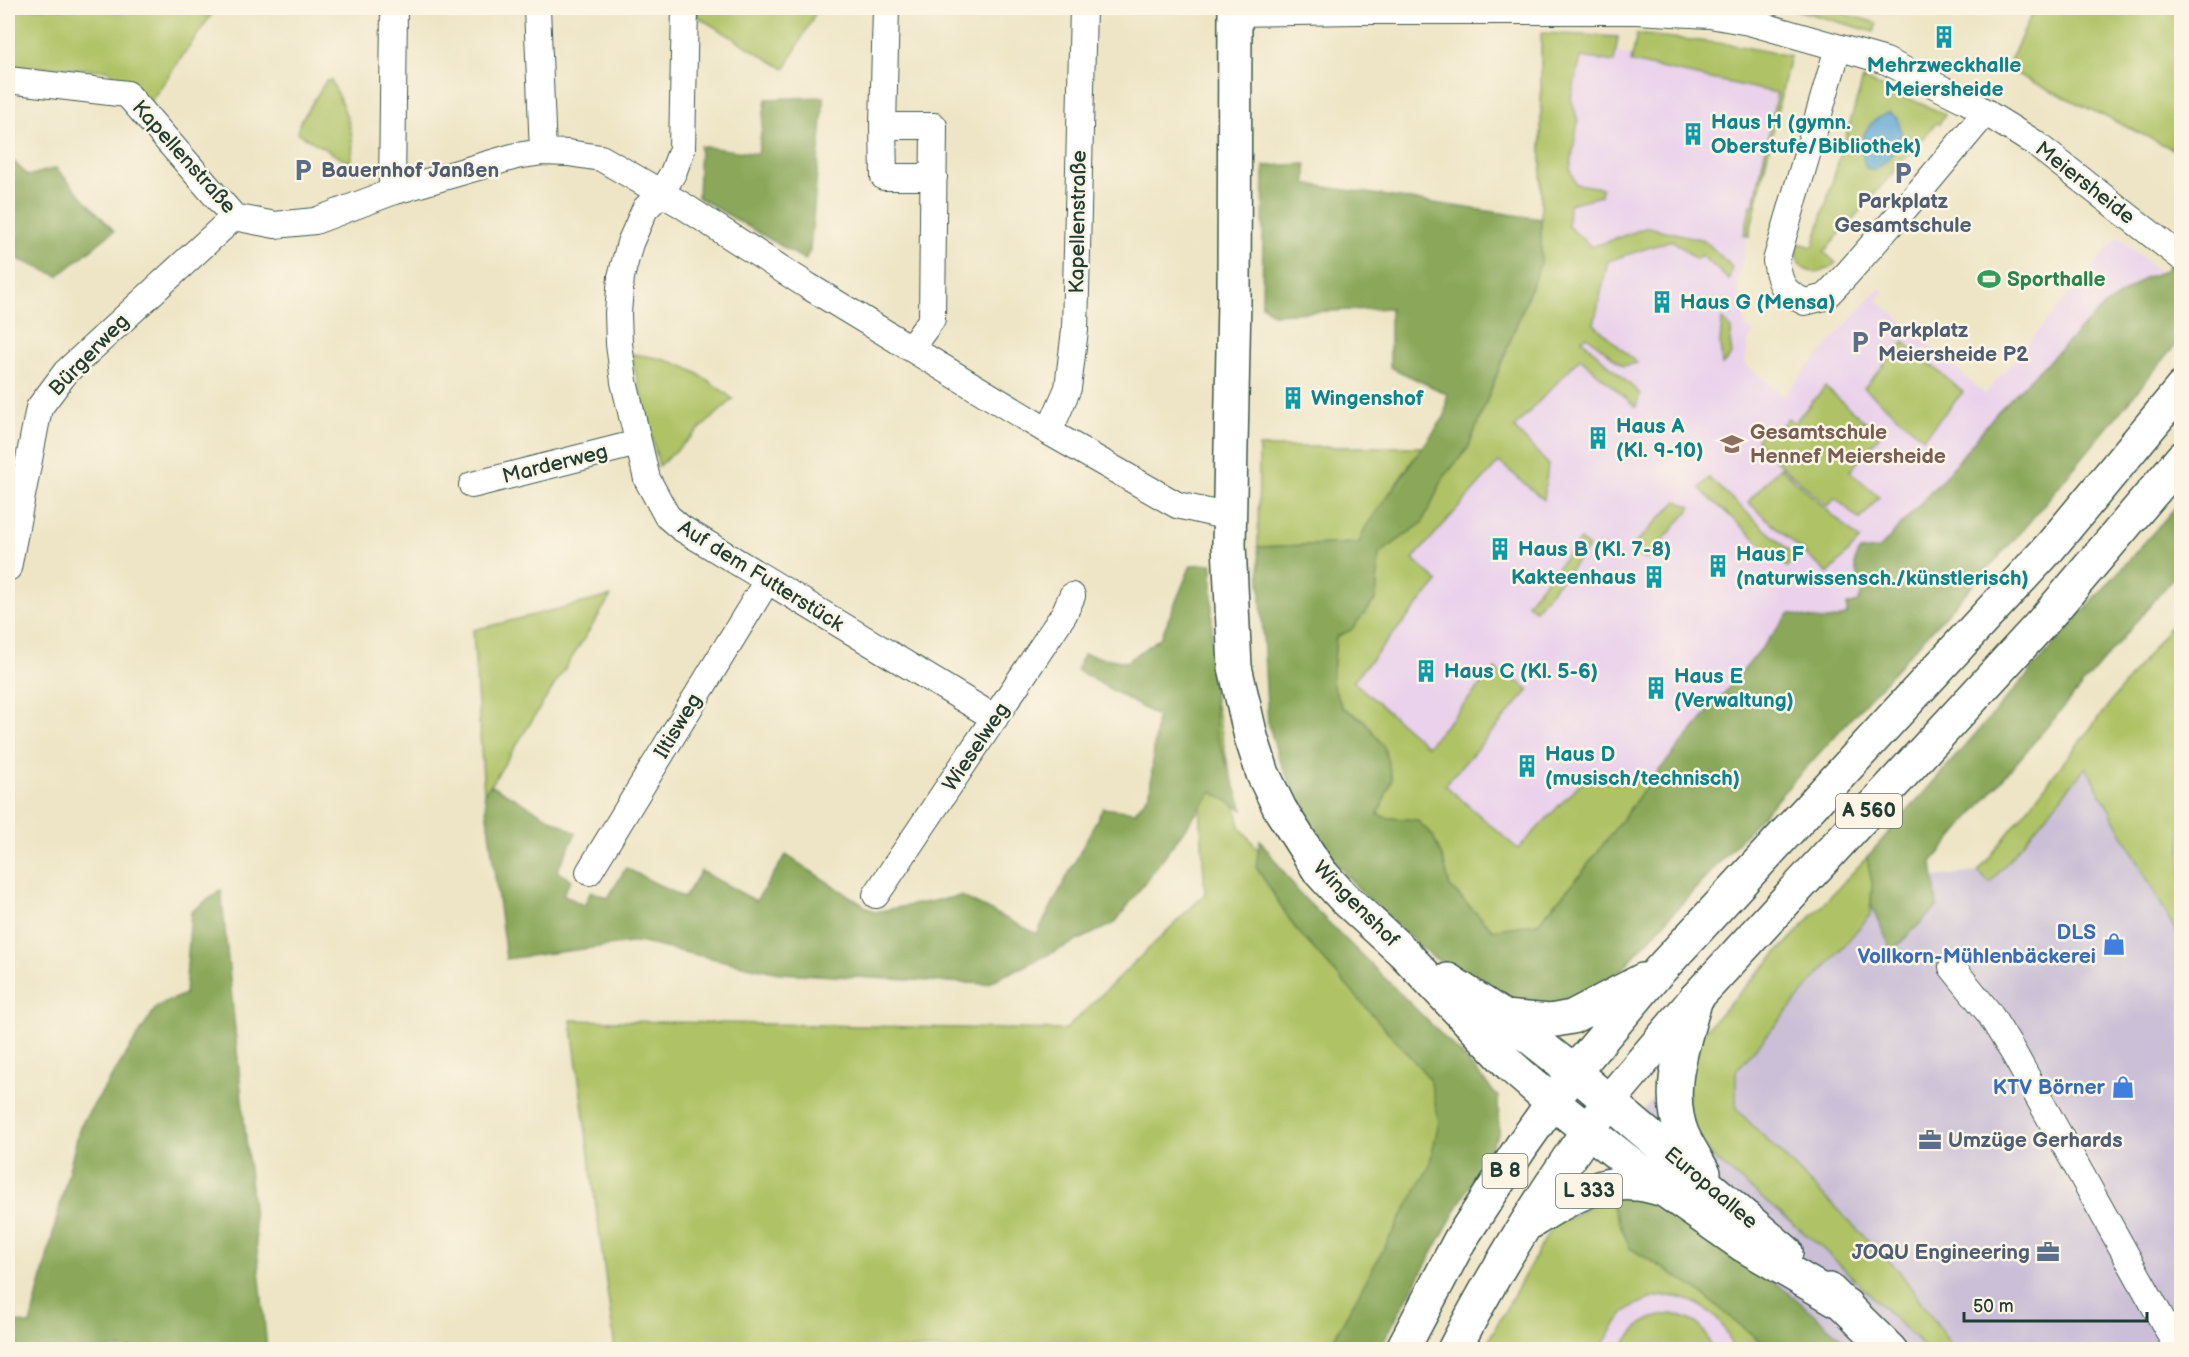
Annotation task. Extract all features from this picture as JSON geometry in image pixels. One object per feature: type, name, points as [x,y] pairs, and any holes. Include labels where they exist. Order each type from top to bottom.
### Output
[{"type":"main road","name":"Wingenshof","points":[[1235,10],[1234,299],[1229,517],[1235,667],[1251,737],[1263,774],[1280,809],[1320,872],[1343,897],[1403,952],[1512,1067],[1552,1102],[1588,1129]]},
{"type":"main road","name":"A 560","points":[[1574,1072],[1658,972],[2050,548],[2181,388]]},
{"type":"main road","name":"A 560","points":[[1609,1101],[1696,998],[2041,624],[2181,458]]},
{"type":"main road","name":"Wingenshof","points":[[1403,952],[1504,1017],[1574,1072]]},
{"type":"main road","points":[[1504,1017],[1550,1022],[1572,1017],[1658,972]]},
{"type":"main road","points":[[1696,998],[1679,1060],[1673,1098],[1683,1135],[1714,1190]]},
{"type":"main road","name":"B 8","points":[[1402,1350],[1460,1240],[1574,1072]]},
{"type":"main road","name":"Europaallee","points":[[1574,1072],[1846,1305],[1890,1350]]},
{"type":"main road","name":"B 8","points":[[1454,1350],[1492,1278],[1522,1228],[1609,1101]]},
{"type":"main road","name":"Europaallee","points":[[1588,1129],[1664,1190],[1743,1245],[1846,1305]]},
{"type":"main road","name":"L 333","points":[[1522,1228],[1572,1198],[1610,1184],[1638,1184],[1664,1190]]},
{"type":"street","points":[[392,192],[394,8]]},
{"type":"street","points":[[537,8],[543,152]]},
{"type":"street","points":[[661,193],[682,149],[685,8]]},
{"type":"street","points":[[886,8],[884,177],[934,177]]},
{"type":"street","name":"Kapellenstraße","points":[[1049,432],[1068,388],[1075,330],[1083,8]]},
{"type":"street","name":"Meiersheide","points":[[1235,10],[1636,11],[1699,15],[1749,22],[1886,61],[1986,112],[2033,142],[2181,258]]},
{"type":"street","points":[[1838,48],[1776,261],[1779,281],[1791,296],[1805,303],[1825,297],[1847,274],[1986,112]]},
{"type":"street","name":"Kapellenstraße","points":[[8,80],[127,94],[234,217],[275,225],[315,221],[392,192],[516,156],[543,152],[601,158],[682,205],[808,286],[1049,432],[1177,505],[1229,517]]},
{"type":"street","points":[[883,126],[934,126],[932,319],[911,348]]},
{"type":"street","name":"Auf dem Futterstück","points":[[661,193],[645,209],[630,243],[621,277],[618,313],[624,382],[638,443],[647,479],[667,516],[681,528],[767,581],[995,718]]},
{"type":"street","name":"Bürgerweg","points":[[8,568],[39,408],[66,372],[234,217]]},
{"type":"street","name":"Marderweg","points":[[472,485],[638,443]]},
{"type":"street","name":"Iltisweg","points":[[589,872],[767,581]]},
{"type":"street","name":"Wieselweg","points":[[876,895],[1064,614],[1072,596]]},
{"type":"street","points":[[1952,967],[1989,1013],[2013,1052],[2179,1350]]},
{"type":"shaded area","name":"Gesamtschule Hennef Meiersheide","points":[[1541,33],[1620,35],[1617,53],[1632,55],[1637,34],[1734,45],[1790,56],[1737,283],[1746,327],[1754,333],[1748,341],[1745,364],[1783,396],[1879,288],[1884,292],[1877,300],[1985,394],[2118,237],[2159,272],[1750,752],[1414,894],[1321,582],[1428,491],[1541,262]]},
{"type":"shaded area","points":[[2086,767],[2181,941],[2181,1349],[1852,1349],[1789,1293],[1739,1254],[1551,1228],[1727,1004],[1867,857],[1872,883],[1937,907],[1934,877],[1978,872],[1990,883]]},
{"type":"shaded area","points":[[1673,1295],[1702,1306],[1724,1328],[1730,1338],[1732,1349],[1600,1350],[1627,1310],[1652,1298]]},
{"type":"green space","points":[[8,8],[216,8],[149,104],[107,70],[8,66]]},
{"type":"green space","points":[[693,8],[818,8],[785,69],[693,14]]},
{"type":"green space","points":[[1790,8],[1822,8],[1877,23],[1874,32]]},
{"type":"green space","points":[[2035,8],[2181,8],[2181,153],[2006,69]]},
{"type":"green space","points":[[1541,33],[1618,37],[1614,62],[1581,57],[1571,98],[1578,121],[1570,170],[1576,184],[1602,188],[1601,196],[1569,204],[1568,226],[1592,247],[1648,227],[1704,240],[1732,267],[1729,280],[1701,255],[1696,259],[1672,240],[1608,261],[1594,324],[1637,363],[1623,366],[1587,336],[1582,340],[1640,394],[1636,407],[1580,358],[1514,428],[1548,464],[1544,500],[1499,462],[1413,559],[1438,582],[1353,681],[1427,746],[1495,669],[1507,679],[1519,682],[1529,690],[1445,785],[1518,849],[1590,773],[1606,781],[1623,784],[1656,774],[1581,874],[1538,923],[1493,930],[1450,887],[1443,859],[1417,820],[1377,815],[1392,779],[1365,721],[1342,707],[1332,683],[1336,637],[1351,630],[1376,599],[1379,554],[1422,523],[1444,477],[1468,448],[1541,262]]},
{"type":"green space","points":[[1637,34],[1734,45],[1790,56],[1749,236],[1744,235],[1751,205],[1754,205],[1777,93],[1631,62]]},
{"type":"green space","points":[[1863,79],[1945,114],[1939,124],[1936,123],[1824,252],[1836,263],[1829,268],[1814,272],[1801,267],[1797,253],[1798,243],[1813,247]]},
{"type":"green space","points":[[331,80],[351,133],[353,144],[349,163],[298,133],[299,124],[326,81]]},
{"type":"green space","points":[[824,97],[810,250],[805,260],[698,197],[700,146],[758,154],[766,99]]},
{"type":"green space","points":[[8,156],[28,176],[56,168],[114,231],[58,276],[8,255]]},
{"type":"green space","points":[[1306,164],[1306,184],[1541,219],[1541,262],[1468,448],[1444,477],[1422,523],[1379,554],[1376,599],[1351,630],[1336,637],[1332,683],[1342,707],[1365,721],[1384,747],[1392,779],[1378,815],[1417,820],[1433,836],[1443,859],[1450,887],[1493,930],[1538,923],[1581,874],[1656,774],[1790,613],[1811,619],[1826,620],[1847,614],[1847,605],[1858,602],[1863,590],[1855,566],[1859,551],[1879,549],[1950,471],[1997,412],[2100,310],[2144,278],[2165,271],[2181,248],[2181,338],[2021,532],[1624,967],[1579,1003],[1535,1011],[1468,982],[1429,954],[1389,920],[1357,887],[1323,848],[1300,808],[1278,756],[1268,722],[1258,547],[1359,543],[1365,528],[1445,416],[1447,394],[1390,367],[1390,308],[1273,314],[1262,305],[1264,166]]},
{"type":"green space","points":[[1722,319],[1732,329],[1730,340],[1732,355],[1722,365],[1720,343]]},
{"type":"green space","points":[[1904,342],[1963,392],[1923,438],[1864,388]]},
{"type":"green space","points":[[631,354],[675,363],[697,373],[733,399],[659,466]]},
{"type":"green space","points":[[1825,387],[1880,435],[1850,471],[1879,497],[1860,520],[1835,498],[1827,506],[1764,450],[1757,440],[1766,427],[1774,434],[1788,418],[1794,423]]},
{"type":"green space","points":[[1259,447],[1422,447],[1365,528],[1359,543],[1258,547]]},
{"type":"green space","points":[[1780,467],[1860,540],[1828,574],[1748,502]]},
{"type":"green space","points":[[1709,478],[1796,557],[1787,567],[1704,493],[1700,488]]},
{"type":"green space","points":[[1677,501],[1692,507],[1645,561],[1631,548]]},
{"type":"green space","points":[[2181,501],[2181,569],[1932,862],[1937,907],[1892,951],[1871,905],[1872,883],[1867,857]]},
{"type":"green space","points":[[1580,540],[1589,547],[1535,610],[1527,603]]},
{"type":"green space","points":[[1212,564],[1212,655],[1216,733],[1243,810],[1212,792],[1115,923],[986,984],[779,973],[638,942],[506,959],[484,793],[491,785],[576,833],[557,871],[571,880],[563,894],[584,906],[591,891],[608,898],[626,868],[684,898],[701,871],[756,901],[786,855],[874,912],[961,896],[1037,934],[1103,808],[1135,812],[1150,793],[1157,716],[1077,670],[1084,654],[1126,662],[1161,637],[1191,565]]},
{"type":"green space","points":[[611,596],[491,785],[484,793],[473,630]]},
{"type":"green space","points":[[2181,612],[2181,941],[2086,767],[1990,883],[1978,872]]},
{"type":"green space","points":[[1210,674],[1240,827],[1474,1120],[1349,1349],[615,1349],[571,1020],[1065,1030],[1205,894],[1193,682]]},
{"type":"green space","points":[[1260,840],[1299,893],[1462,1055],[1498,1097],[1499,1132],[1379,1349],[1328,1349],[1429,1167],[1439,1122],[1430,1079],[1295,928],[1256,867]]},
{"type":"green space","points":[[1867,857],[1872,883],[1870,915],[1736,1071],[1736,1109],[1899,1271],[1954,1349],[1926,1349],[1821,1247],[1710,1155],[1689,1125],[1686,1063],[1698,1038]]},
{"type":"green space","points":[[221,890],[267,1349],[8,1349],[8,1320],[30,1325],[80,1126],[157,1006],[185,994],[191,912]]},
{"type":"green space","points":[[1608,1196],[1630,1248],[1695,1288],[1767,1347],[1732,1349],[1728,1335],[1710,1313],[1698,1304],[1671,1296],[1657,1297],[1628,1310],[1600,1349],[1483,1350],[1551,1228]]},
{"type":"green space","points":[[1608,1196],[1663,1201],[1789,1293],[1852,1349],[1770,1349],[1695,1288],[1630,1248]]},
{"type":"green space","points":[[1673,1314],[1698,1325],[1706,1334],[1712,1349],[1626,1350],[1623,1346],[1633,1332],[1644,1323],[1656,1317]]},
{"type":"water","points":[[1889,113],[1897,118],[1901,133],[1899,144],[1875,170],[1866,168],[1862,150],[1864,135],[1873,122]]},
{"type":"place","name":"Mehrzweckhalle Meiersheide","points":[[1944,37]]},
{"type":"place","name":"Haus H (gymn. Oberstufe/Bibliothek)","points":[[1693,134]]},
{"type":"place","name":"Bauernhof Janßen","points":[[303,170]]},
{"type":"place","name":"Parkplatz Gesamtschule","points":[[1903,173]]},
{"type":"place","name":"Sporthalle","points":[[1989,279]]},
{"type":"place","name":"Haus G (Mensa)","points":[[1662,302]]},
{"type":"place","name":"Parkplatz Meiersheide P2","points":[[1860,342]]},
{"type":"place","name":"Wingenshof","points":[[1293,398]]},
{"type":"place","name":"Haus A (Kl. 9-10)","points":[[1598,438]]},
{"type":"place","name":"Gesamtschule Hennef Meiersheide","points":[[1732,444]]},
{"type":"place","name":"Haus B (Kl. 7-8)","points":[[1500,549]]},
{"type":"place","name":"Haus F (naturwissensch./künstlerisch)","points":[[1718,566]]},
{"type":"place","name":"Kakteenhaus","points":[[1654,577]]},
{"type":"place","name":"Haus C (Kl. 5-6)","points":[[1426,671]]},
{"type":"place","name":"Haus E (Verwaltung)","points":[[1656,688]]},
{"type":"place","name":"Haus D (musisch/technisch)","points":[[1527,766]]},
{"type":"place","name":"DLS Vollkorn-Mühlenbäckerei","points":[[2114,944]]},
{"type":"place","name":"KTV Börner","points":[[2123,1087]]},
{"type":"place","name":"Umzüge Gerhards","points":[[1930,1140]]},
{"type":"place","name":"JOQU Engineering","points":[[2048,1252]]}]
